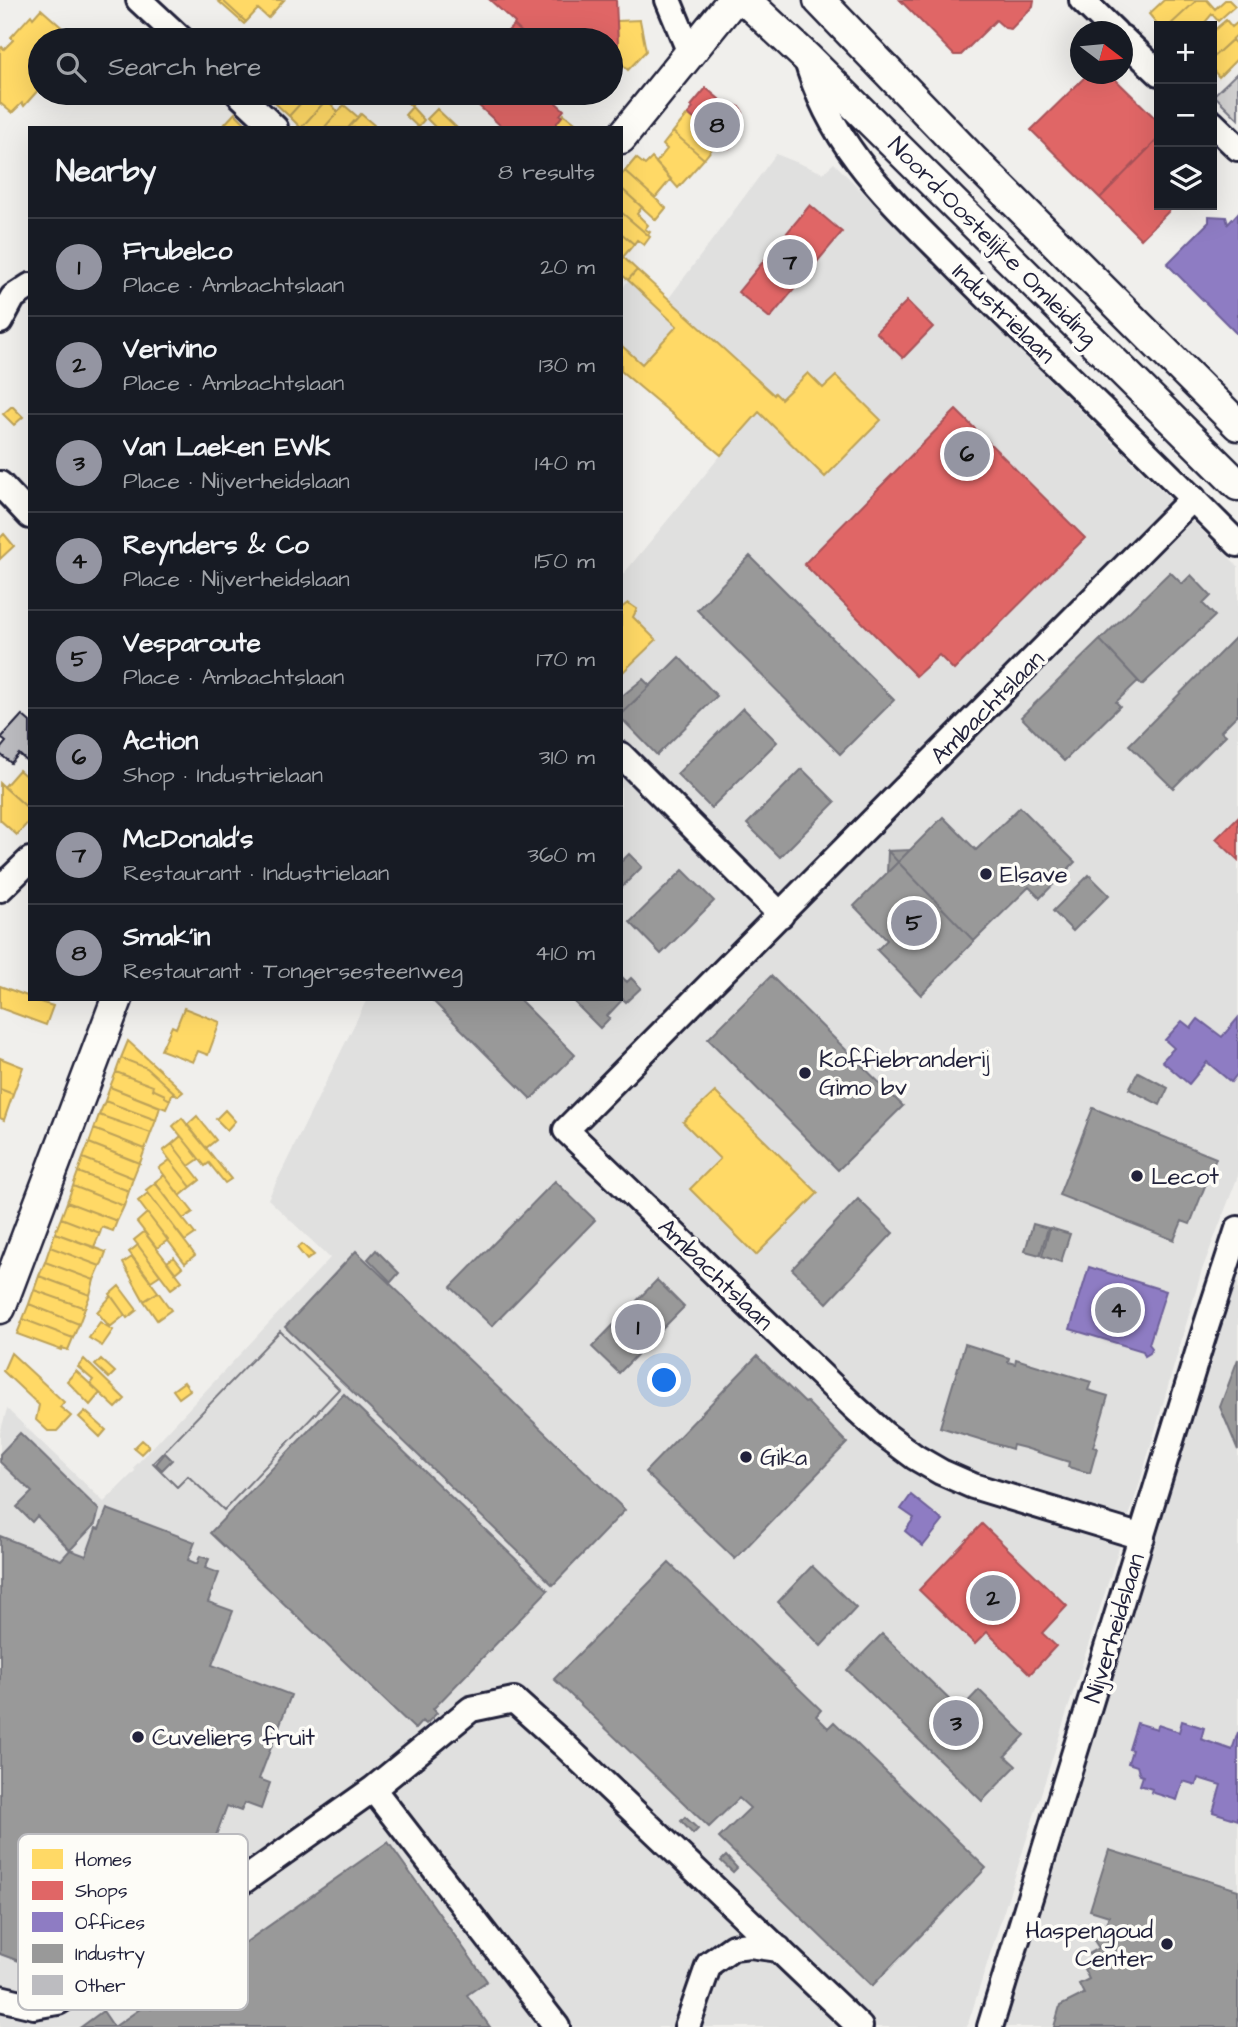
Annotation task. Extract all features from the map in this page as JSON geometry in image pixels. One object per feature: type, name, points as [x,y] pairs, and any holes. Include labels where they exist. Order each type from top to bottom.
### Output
[{"type":"main road","points":[[623,136],[733,0]]},
{"type":"main road","name":"Noord-Oostelijke Omleiding","points":[[746,0],[1238,485]]},
{"type":"main road","name":"Noord-Oostelijke Omleiding","points":[[819,0],[972,159],[1238,425]]},
{"type":"main road","points":[[0,1308],[116,1001]]},
{"type":"street","points":[[139,0],[169,28]]},
{"type":"street","points":[[668,0],[690,53]]},
{"type":"street","points":[[1082,0],[1104,21]]},
{"type":"street","points":[[1133,48],[1154,68]]},
{"type":"street","name":"Industrielaan","points":[[806,57],[814,84],[837,132],[879,188],[1003,314],[1238,544]]},
{"type":"street","points":[[251,105],[273,126]]},
{"type":"street","points":[[1217,128],[1238,148]]},
{"type":"street","points":[[0,321],[13,297],[28,287]]},
{"type":"street","points":[[0,484],[28,514]]},
{"type":"street","name":"Ambachtslaan","points":[[1142,1537],[973,1486],[915,1457],[853,1406],[566,1130],[1193,498]]},
{"type":"street","points":[[623,757],[781,915]]},
{"type":"street","points":[[0,889],[28,862]]},
{"type":"street","name":"Nijverheidslaan","points":[[990,2027],[1238,1229]]},
{"type":"street","points":[[248,1878],[373,1789],[471,1709],[514,1700],[564,1744],[860,2027]]},
{"type":"street","points":[[373,1789],[557,2027]]},
{"type":"street","points":[[687,2027],[709,1964],[733,1947],[750,1945],[779,1950]]},
{"type":"street","points":[[0,1998],[18,2002]]},
{"type":"shaded area","points":[[1238,72],[1238,119],[1217,98],[1217,92]]},
{"type":"shaded area","points":[[776,154],[823,173],[834,163],[1238,566],[1238,1176],[1202,1270],[1140,1482],[967,2027],[0,2027],[0,1433],[7,1409],[104,1502],[330,1258],[268,1199],[366,1001],[623,1001],[623,575],[721,455],[623,373],[623,288],[637,270],[669,298]]},
{"type":"shaded area","points":[[1238,1267],[1238,2027],[1002,2027],[1225,1306]]},
{"type":"building: Homes","points":[[217,0],[222,0],[246,22],[244,24]]},
{"type":"building: Homes","points":[[222,0],[284,0],[268,18],[258,9],[246,22]]},
{"type":"building: Homes","points":[[1164,0],[1197,0],[1174,21],[1155,21],[1149,14]]},
{"type":"building: Homes","points":[[1197,0],[1207,0],[1215,9],[1225,0],[1235,6],[1218,21],[1212,14],[1206,21],[1174,21]]},
{"type":"building: Homes","points":[[41,9],[62,28],[28,28],[28,102],[24,106],[22,103],[12,113],[0,103],[0,49],[4,49],[13,40],[11,37],[31,15],[33,18]]},
{"type":"building: Homes","points":[[640,20],[646,51],[628,70],[623,65],[623,28],[617,28],[617,21]]},
{"type":"building: Homes","points":[[1226,20],[1232,27],[1238,22],[1238,34],[1217,53],[1217,28]]},
{"type":"building: Homes","points":[[1232,40],[1238,46],[1238,58],[1219,77],[1217,75],[1217,54]]},
{"type":"building: Homes","points":[[277,105],[299,105],[289,116]]},
{"type":"building: Homes","points":[[299,105],[322,105],[303,126],[299,126],[289,116]]},
{"type":"building: Homes","points":[[322,105],[332,105],[338,112],[326,126],[303,126]]},
{"type":"building: Homes","points":[[344,105],[358,117],[350,126],[326,126]]},
{"type":"building: Homes","points":[[412,107],[424,120],[417,126],[405,115]]},
{"type":"building: Homes","points":[[437,109],[455,126],[434,126],[427,119]]},
{"type":"building: Homes","points":[[235,113],[245,123],[243,126],[223,126]]},
{"type":"building: Homes","points":[[361,114],[374,125],[374,126],[350,126]]},
{"type":"building: Homes","points":[[564,114],[579,126],[555,126]]},
{"type":"building: Homes","points":[[688,114],[719,140],[704,159],[673,132]]},
{"type":"building: Homes","points":[[673,132],[704,159],[678,188],[656,163],[667,149],[663,145]]},
{"type":"building: Homes","points":[[636,158],[645,165],[652,158],[671,179],[655,198],[625,171]]},
{"type":"building: Homes","points":[[625,171],[666,208],[656,220],[623,190]]},
{"type":"building: Homes","points":[[623,190],[642,207],[637,214],[648,225],[645,229],[650,232],[648,235],[623,214]]},
{"type":"building: Homes","points":[[623,214],[650,237],[644,245],[637,240],[634,244],[623,235]]},
{"type":"building: Homes","points":[[623,235],[634,244],[623,257]]},
{"type":"building: Homes","points":[[623,257],[637,270],[628,280],[623,276]]},
{"type":"building: Homes","points":[[637,270],[781,399],[808,373],[823,388],[836,376],[881,420],[825,477],[759,412],[721,455],[623,373],[623,347],[642,364],[677,326],[628,280]]},
{"type":"building: Homes","points":[[12,406],[23,417],[14,425],[3,414]]},
{"type":"building: Homes","points":[[4,534],[14,546],[0,559],[0,538]]},
{"type":"building: Homes","points":[[628,603],[637,609],[633,617],[656,640],[623,672],[623,607]]},
{"type":"building: Homes","points":[[19,770],[28,778],[28,808],[4,787]]},
{"type":"building: Homes","points":[[0,783],[28,808],[28,822],[17,835],[0,820]]},
{"type":"building: Homes","points":[[0,986],[28,996],[28,1001],[53,1006],[46,1025],[0,1008]]},
{"type":"building: Homes","points":[[184,1008],[220,1022],[208,1055],[198,1051],[193,1062],[161,1050],[172,1026],[176,1028]]},
{"type":"building: Homes","points":[[128,1041],[183,1092],[178,1096],[147,1068],[121,1058]]},
{"type":"building: Homes","points":[[0,1058],[23,1067],[13,1094],[0,1089]]},
{"type":"building: Homes","points":[[121,1058],[147,1068],[176,1094],[172,1094],[170,1100],[152,1089],[153,1086],[116,1072]]},
{"type":"building: Homes","points":[[116,1072],[153,1086],[152,1089],[170,1100],[166,1109],[110,1087]]},
{"type":"building: Homes","points":[[110,1087],[160,1107],[156,1120],[105,1101]]},
{"type":"building: Homes","points":[[0,1089],[13,1094],[4,1120],[0,1118]]},
{"type":"building: Homes","points":[[715,1092],[818,1193],[756,1255],[690,1189],[720,1159],[683,1122]]},
{"type":"building: Homes","points":[[105,1101],[156,1120],[151,1133],[99,1115]]},
{"type":"building: Homes","points":[[225,1110],[235,1121],[227,1130],[216,1119]]},
{"type":"building: Homes","points":[[99,1115],[151,1133],[145,1149],[94,1129]]},
{"type":"building: Homes","points":[[197,1116],[216,1140],[206,1148],[187,1125]]},
{"type":"building: Homes","points":[[182,1118],[231,1179],[225,1183],[209,1163],[205,1166],[173,1126]]},
{"type":"building: Homes","points":[[94,1129],[145,1149],[140,1163],[89,1143]]},
{"type":"building: Homes","points":[[181,1136],[199,1159],[189,1166],[172,1144]]},
{"type":"building: Homes","points":[[89,1143],[139,1163],[133,1178],[83,1158]]},
{"type":"building: Homes","points":[[172,1144],[200,1180],[191,1187],[163,1151]]},
{"type":"building: Homes","points":[[83,1158],[133,1178],[129,1191],[78,1172]]},
{"type":"building: Homes","points":[[170,1160],[191,1187],[180,1196],[159,1168]]},
{"type":"building: Homes","points":[[78,1172],[129,1191],[124,1206],[73,1186]]},
{"type":"building: Homes","points":[[164,1175],[193,1212],[183,1219],[155,1182]]},
{"type":"building: Homes","points":[[155,1183],[195,1234],[185,1241],[146,1190]]},
{"type":"building: Homes","points":[[73,1186],[124,1206],[117,1221],[67,1202]]},
{"type":"building: Homes","points":[[148,1193],[195,1255],[185,1263],[138,1201]]},
{"type":"building: Homes","points":[[67,1202],[117,1221],[113,1231],[102,1227],[100,1233],[61,1218]]},
{"type":"building: Homes","points":[[147,1213],[168,1240],[157,1248],[137,1222]]},
{"type":"building: Homes","points":[[61,1218],[100,1233],[94,1247],[55,1233]]},
{"type":"building: Homes","points":[[144,1232],[182,1281],[171,1289],[134,1240]]},
{"type":"building: Homes","points":[[55,1233],[106,1252],[100,1266],[50,1247]]},
{"type":"building: Homes","points":[[302,1244],[314,1255],[307,1260],[297,1248]]},
{"type":"building: Homes","points":[[138,1245],[160,1275],[151,1281],[129,1252]]},
{"type":"building: Homes","points":[[50,1247],[100,1266],[94,1280],[45,1262]]},
{"type":"building: Homes","points":[[132,1257],[158,1292],[144,1301],[123,1263]]},
{"type":"building: Homes","points":[[174,1257],[182,1267],[175,1273],[167,1262]]},
{"type":"building: Homes","points":[[45,1262],[94,1280],[90,1295],[39,1276]]},
{"type":"building: Homes","points":[[39,1276],[90,1295],[85,1308],[34,1290]]},
{"type":"building: Homes","points":[[119,1286],[137,1310],[127,1318],[110,1294]]},
{"type":"building: Homes","points":[[34,1290],[85,1308],[79,1324],[29,1304]]},
{"type":"building: Homes","points":[[158,1292],[171,1310],[157,1320],[144,1301]]},
{"type":"building: Homes","points":[[111,1296],[125,1315],[110,1327],[97,1312]]},
{"type":"building: Homes","points":[[29,1304],[79,1324],[73,1338],[23,1319]]},
{"type":"building: Homes","points":[[23,1319],[73,1338],[68,1350],[17,1334]]},
{"type":"building: Homes","points":[[100,1322],[113,1330],[102,1346],[89,1338]]},
{"type":"building: Homes","points":[[11,1353],[64,1402],[60,1407],[71,1416],[57,1431],[48,1431],[36,1420],[39,1405],[3,1371]]},
{"type":"building: Homes","points":[[84,1359],[125,1399],[116,1408],[90,1384],[93,1380],[78,1367]]},
{"type":"building: Homes","points":[[101,1359],[115,1372],[109,1378],[95,1365]]},
{"type":"building: Homes","points":[[76,1371],[100,1393],[90,1405],[67,1381]]},
{"type":"building: Homes","points":[[184,1382],[190,1390],[179,1398],[173,1390]]},
{"type":"building: Homes","points":[[85,1411],[106,1430],[100,1437],[79,1417]]},
{"type":"building: Homes","points":[[142,1440],[149,1446],[141,1454],[134,1448]]},
{"type":"building: Shops","points":[[490,0],[616,0],[617,28],[517,28]]},
{"type":"building: Shops","points":[[900,0],[1034,0],[1033,6],[1011,29],[1005,28],[996,20],[961,55],[954,55]]},
{"type":"building: Shops","points":[[1078,84],[1120,84],[1154,117],[1154,143],[1100,198],[1031,130]]},
{"type":"building: Shops","points":[[706,88],[731,109],[734,105],[740,107],[743,113],[725,135],[734,143],[729,148],[688,114]]},
{"type":"building: Shops","points":[[478,105],[558,105],[564,110],[554,126],[501,126]]},
{"type":"building: Shops","points":[[1154,143],[1154,210],[1170,210],[1141,239],[1100,198]]},
{"type":"building: Shops","points":[[810,205],[842,232],[770,318],[738,292]]},
{"type":"building: Shops","points":[[907,301],[933,327],[903,358],[876,332]]},
{"type":"building: Shops","points":[[956,410],[1085,538],[954,670],[939,655],[916,676],[804,564]]},
{"type":"building: Shops","points":[[1238,817],[1238,860],[1216,839]]},
{"type":"building: Shops","points":[[982,1524],[1067,1606],[1042,1633],[1056,1646],[1030,1674],[987,1632],[975,1644],[919,1590]]},
{"type":"building: Offices","points":[[1238,213],[1238,335],[1167,264],[1209,222],[1209,216],[1226,217],[1228,224]]},
{"type":"building: Offices","points":[[1238,1018],[1238,1073],[1231,1082],[1207,1062],[1189,1084],[1162,1061],[1174,1048],[1165,1040],[1182,1021],[1191,1028],[1198,1019],[1222,1037]]},
{"type":"building: Offices","points":[[1089,1267],[1166,1291],[1149,1344],[1152,1348],[1150,1353],[1145,1356],[1143,1351],[1070,1329]]},
{"type":"building: Offices","points":[[911,1495],[943,1521],[923,1546],[905,1531],[914,1518],[901,1509]]},
{"type":"building: Offices","points":[[1182,1721],[1204,1728],[1201,1739],[1232,1750],[1238,1732],[1238,1820],[1213,1812],[1221,1785],[1198,1778],[1196,1785],[1183,1781],[1177,1800],[1151,1792],[1152,1789],[1140,1785],[1143,1776],[1137,1766],[1128,1763],[1137,1723],[1157,1729],[1158,1725],[1179,1732]]},
{"type":"building: Industry","points":[[750,556],[894,700],[840,754],[697,610]]},
{"type":"building: Industry","points":[[1170,572],[1182,584],[1191,575],[1211,596],[1203,604],[1215,616],[1142,685],[1100,640]]},
{"type":"building: Industry","points":[[1236,637],[1238,714],[1221,731],[1226,735],[1173,788],[1129,745]]},
{"type":"building: Industry","points":[[1100,640],[1138,681],[1116,702],[1120,706],[1064,761],[1021,717]]},
{"type":"building: Industry","points":[[679,657],[717,696],[657,755],[623,720],[623,713]]},
{"type":"building: Industry","points":[[643,679],[650,686],[623,712],[623,695]]},
{"type":"building: Industry","points":[[743,708],[777,742],[711,808],[677,774]]},
{"type":"building: Industry","points":[[802,769],[835,802],[780,857],[747,824]]},
{"type":"building: Industry","name":"Elsave","points":[[1020,807],[1075,862],[1040,898],[1029,887],[974,941],[898,862],[943,817],[976,850]]},
{"type":"building: Industry","points":[[910,850],[898,862],[888,851]]},
{"type":"building: Industry","points":[[888,851],[898,862],[887,873]]},
{"type":"building: Industry","points":[[629,854],[642,867],[623,886],[623,860]]},
{"type":"building: Industry","points":[[898,862],[974,941],[921,995],[877,950],[887,940],[854,906]]},
{"type":"building: Industry","points":[[683,870],[714,901],[661,954],[630,922]]},
{"type":"building: Industry","points":[[1089,875],[1109,895],[1073,931],[1053,911]]},
{"type":"building: Industry","name":"Koffiebranderij Gimo bv","points":[[771,976],[903,1106],[838,1170],[708,1039]]},
{"type":"building: Industry","points":[[623,978],[627,982],[631,978],[641,988],[626,1002],[623,999]]},
{"type":"building: Industry","points":[[433,1001],[521,1001],[575,1055],[531,1099]]},
{"type":"building: Industry","points":[[573,1001],[621,1001],[600,1028]]},
{"type":"building: Industry","points":[[1138,1072],[1168,1088],[1160,1105],[1129,1089]]},
{"type":"building: Industry","name":"Lecot","points":[[1093,1108],[1216,1158],[1190,1224],[1182,1221],[1174,1240],[1059,1195]]},
{"type":"building: Industry","points":[[555,1181],[595,1220],[492,1326],[451,1287]]},
{"type":"building: Industry","points":[[858,1199],[893,1233],[827,1303],[792,1269]]},
{"type":"building: Industry","points":[[1033,1224],[1048,1228],[1040,1255],[1025,1251]]},
{"type":"building: Industry","points":[[1050,1228],[1070,1234],[1061,1262],[1042,1256]]},
{"type":"building: Industry","points":[[376,1250],[399,1273],[391,1282],[368,1259]]},
{"type":"building: Industry","points":[[356,1251],[625,1510],[553,1585],[285,1327]]},
{"type":"building: Industry","points":[[657,1280],[684,1307],[619,1373],[592,1347]]},
{"type":"building: Industry","points":[[280,1331],[339,1389],[224,1510],[188,1476],[177,1487],[153,1463]],"holes":[[[165,1453],[172,1460],[162,1470],[156,1464]]]},
{"type":"building: Industry","points":[[280,1331],[339,1389],[224,1510],[188,1476],[177,1487],[153,1463]]},
{"type":"building: Industry","points":[[965,1344],[1009,1358],[1008,1362],[1015,1364],[1016,1359],[1091,1382],[1088,1390],[1108,1396],[1093,1447],[1097,1448],[1090,1473],[1068,1467],[1069,1462],[1025,1448],[1013,1445],[1012,1449],[940,1427]]},
{"type":"building: Industry","name":"Gika","points":[[757,1356],[847,1443],[735,1559],[645,1472]]},
{"type":"building: Industry","points":[[1238,1359],[1238,1450],[1220,1407]]},
{"type":"building: Industry","points":[[344,1394],[548,1590],[433,1709],[437,1713],[426,1724],[422,1721],[415,1729],[210,1533]]},
{"type":"building: Industry","points":[[20,1433],[99,1510],[95,1524],[70,1550],[37,1516],[32,1522],[17,1507],[32,1492],[0,1462],[0,1454]]},
{"type":"building: Industry","name":"Cuveliers fruit","points":[[107,1509],[195,1542],[188,1560],[197,1564],[200,1556],[209,1559],[205,1568],[219,1573],[208,1602],[233,1611],[212,1665],[291,1695],[259,1779],[270,1783],[261,1809],[245,1803],[241,1811],[227,1806],[216,1834],[18,1834],[18,1961],[0,1954],[0,1536],[61,1560],[70,1550],[86,1556],[96,1528],[99,1529]]},
{"type":"building: Industry","points":[[669,1563],[821,1710],[816,1716],[828,1728],[834,1722],[986,1868],[872,1986],[719,1838],[750,1808],[739,1798],[709,1827],[554,1679]]},
{"type":"building: Industry","points":[[812,1566],[856,1608],[821,1646],[778,1602]]},
{"type":"building: Industry","points":[[882,1634],[960,1710],[979,1690],[1025,1735],[1005,1756],[1016,1766],[982,1801],[847,1670]]},
{"type":"building: Industry","points":[[685,1817],[698,1829],[693,1834],[681,1821]]},
{"type":"building: Industry","points":[[388,1842],[487,1981],[467,1995],[490,2027],[114,2027],[138,2010],[248,2010],[248,1941]]},
{"type":"building: Industry","name":"Haspengoud Center","points":[[1109,1850],[1238,1890],[1238,2027],[1054,2027],[1060,2006],[1084,1994],[1079,1984],[1089,1979],[1084,1969],[1094,1964],[1089,1954],[1099,1948],[1093,1939],[1103,1933],[1109,1916],[1090,1910]]},
{"type":"building: Industry","points":[[726,1856],[737,1868],[733,1872],[721,1861]]},
{"type":"building: Industry","points":[[103,2011],[114,2027],[81,2027]]},
{"type":"building: Other","points":[[22,715],[28,720],[28,762],[19,754],[11,763],[0,754],[0,749],[6,742],[1,738]]},
{"type":"place","name":"Smak'in","points":[[717,125]]},
{"type":"place","name":"McDonald's","points":[[790,262]]},
{"type":"place","name":"Action","points":[[967,454]]},
{"type":"place","name":"Elsave","points":[[986,874]]},
{"type":"place","name":"Vesparoute","points":[[914,923]]},
{"type":"place","name":"Koffiebranderij Gimo bv","points":[[805,1073]]},
{"type":"place","name":"Lecot","points":[[1137,1176]]},
{"type":"place","name":"Reynders & Co","points":[[1118,1310]]},
{"type":"place","name":"Frubelco","points":[[638,1327]]},
{"type":"place","name":"Gika","points":[[746,1457]]},
{"type":"place","name":"Verivino","points":[[993,1598]]},
{"type":"place","name":"Van Laeken EWK","points":[[956,1723]]},
{"type":"place","name":"Cuveliers fruit","points":[[138,1737]]},
{"type":"place","name":"Haspengoud Center","points":[[1167,1944]]}]
